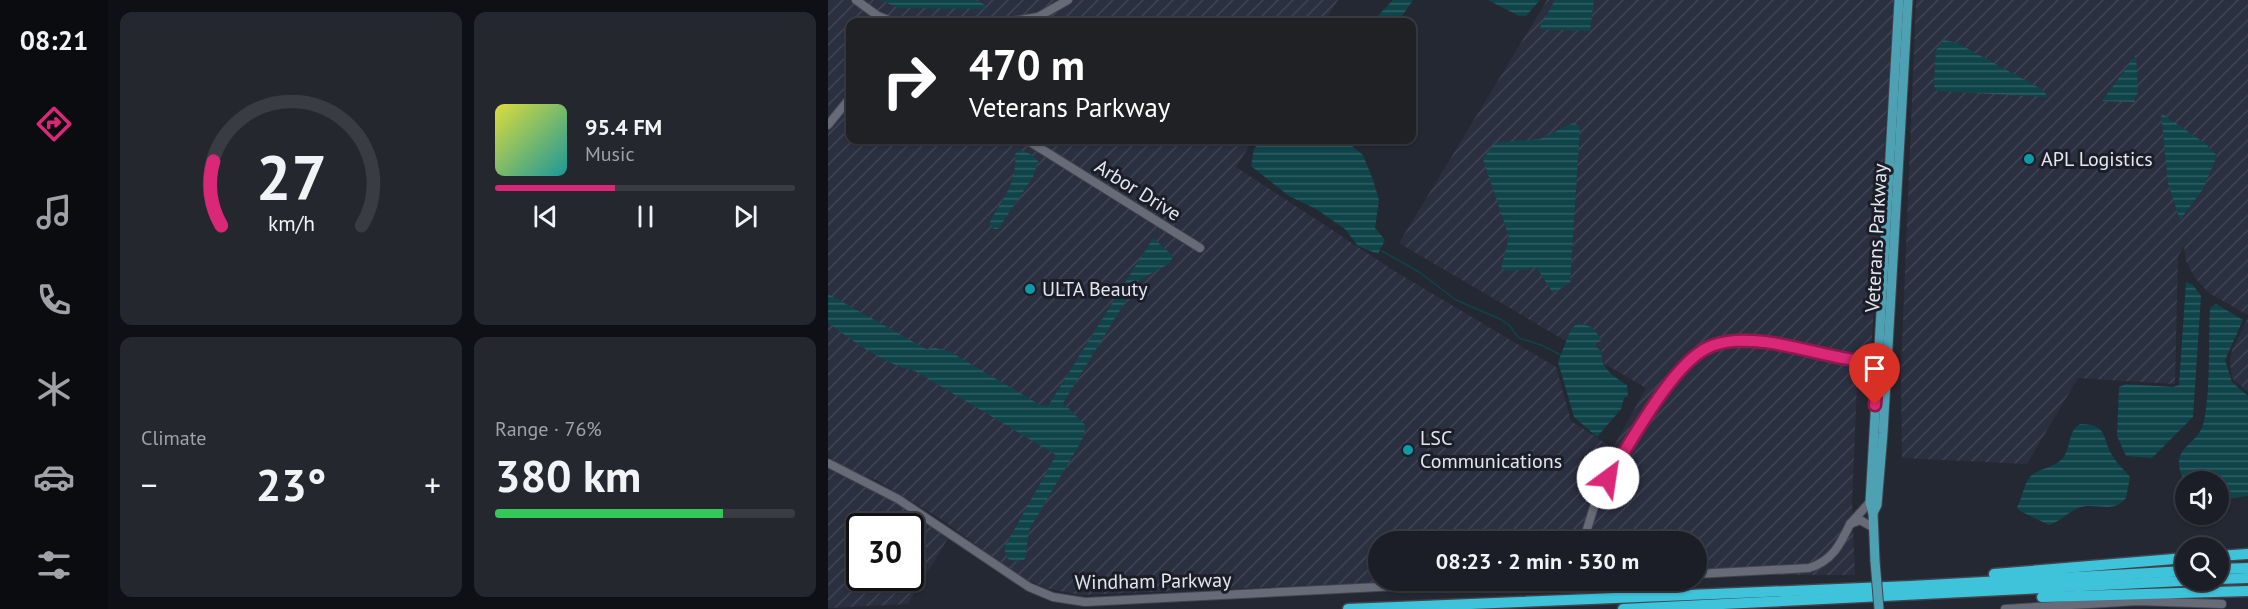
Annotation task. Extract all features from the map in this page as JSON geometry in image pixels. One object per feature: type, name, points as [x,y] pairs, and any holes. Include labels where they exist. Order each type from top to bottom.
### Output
[{"type":"highway","points":[[2229,555],[2248,554]]},
{"type":"highway","points":[[1945,589],[1994,574],[2175,559]]},
{"type":"highway","points":[[2229,569],[2248,568]]},
{"type":"highway","points":[[1623,609],[2175,572]]},
{"type":"highway","points":[[2229,579],[2248,578]]},
{"type":"highway","points":[[1348,609],[2175,581]]},
{"type":"highway","points":[[1945,589],[2048,597],[2248,591]]},
{"type":"main road","name":"Veterans Parkway","points":[[1879,609],[1873,513],[1870,502],[1899,0]]},
{"type":"main road","name":"Veterans Parkway","points":[[1873,513],[1877,505],[1883,433],[1908,0]]},
{"type":"street","points":[[856,0],[884,18]]},
{"type":"street","points":[[1032,18],[1038,17],[1068,0]]},
{"type":"street","points":[[828,125],[846,103]]},
{"type":"street","name":"Arbor Drive","points":[[1033,144],[1200,248]]},
{"type":"street","points":[[1586,531],[1597,497],[1640,427],[1678,372],[1706,349],[1722,343],[1765,342],[1850,360],[1878,362]]},
{"type":"street","name":"Windham Parkway","points":[[828,463],[898,499],[1029,587],[1053,597],[1085,602],[1368,588]]},
{"type":"street","points":[[1707,573],[1809,568],[1825,563],[1834,554],[1850,524],[1870,502]]},
{"type":"street","points":[[1850,524],[1860,520],[1874,528]]},
{"type":"street","points":[[2005,609],[2138,601],[2222,604]]},
{"type":"shaded area","points":[[828,0],[1338,0],[1327,18],[846,18],[846,144],[1250,144],[1236,167],[1396,272],[1556,367],[1571,421],[1613,448],[1646,388],[1399,243],[1547,0],[1894,0],[1869,383],[1857,383],[1852,504],[1855,575],[1707,575],[1707,531],[1368,531],[1368,583],[1080,595],[1045,588],[1017,575],[941,519],[876,480],[851,472],[828,456]]},
{"type":"shaded area","points":[[881,0],[976,0],[985,5],[985,9],[898,8]]},
{"type":"shaded area","points":[[1393,0],[1413,0],[1401,18],[1376,18]]},
{"type":"shaded area","points":[[1488,0],[1540,0],[1526,16],[1519,16]]},
{"type":"shaded area","points":[[1555,0],[1594,0],[1590,31],[1539,29]]},
{"type":"shaded area","points":[[1916,0],[2248,0],[2248,315],[2209,293],[2195,278],[2186,261],[2184,246],[2178,256],[2175,384],[2078,378],[2027,464],[1902,458],[1901,371]]},
{"type":"shaded area","points":[[1944,40],[1957,43],[2043,90],[2048,97],[1937,91],[1934,86],[1936,50]]},
{"type":"shaded area","points":[[2136,55],[2138,93],[2134,98],[2135,102],[2102,101]]},
{"type":"shaded area","points":[[2161,113],[2206,144],[2217,156],[2203,189],[2180,220],[2168,183]]},
{"type":"shaded area","points":[[1573,123],[1580,126],[1570,283],[1553,293],[1537,268],[1510,271],[1501,269],[1509,237],[1483,159],[1495,143],[1540,139]]},
{"type":"shaded area","points":[[1258,144],[1353,144],[1363,155],[1379,200],[1375,228],[1385,240],[1378,254],[1358,246],[1345,229],[1316,209],[1289,196],[1251,166],[1254,149]]},
{"type":"shaded area","points":[[1021,150],[1038,161],[1033,177],[998,229],[994,229],[989,224],[1011,183],[1015,154]]},
{"type":"shaded area","points":[[1153,238],[1173,256],[1170,263],[1138,281],[1063,403],[1086,426],[1082,440],[1029,530],[1025,559],[1018,562],[1008,559],[1004,548],[1056,455],[915,371],[881,358],[848,338],[828,323],[828,294],[926,349],[949,351],[1040,405],[1048,406]]},
{"type":"shaded area","points":[[2186,282],[2193,285],[2201,296],[2193,417],[2152,458],[2126,456],[2117,436],[2119,387],[2126,384],[2173,387],[2179,385]]},
{"type":"shaded area","points":[[2216,304],[2243,320],[2225,360],[2232,382],[2248,396],[2248,496],[2229,499],[2229,471],[2180,470],[2181,454],[2201,430],[2204,421],[2208,380],[2210,308]]},
{"type":"shaded area","points":[[2248,318],[2248,392],[2232,378],[2230,362],[2232,350]]},
{"type":"shaded area","points":[[1578,323],[1595,330],[1601,341],[1593,344],[1602,352],[1605,367],[1627,385],[1628,396],[1624,398],[1621,409],[1597,437],[1574,417],[1558,362],[1571,329]]},
{"type":"shaded area","points":[[2080,424],[2101,430],[2117,463],[2130,477],[2126,498],[2117,505],[2108,507],[2081,507],[2049,525],[2020,511],[2017,507],[2030,477],[2063,458],[2073,431]]},
{"type":"shaded area","points":[[828,467],[891,498],[915,513],[846,513],[846,591],[916,591],[908,604],[828,608]]},
{"type":"shaded area","points":[[924,519],[950,535],[924,578]]},
{"type":"waterway","points":[[1382,251],[1419,272],[1456,300],[1500,319],[1509,325],[1519,338],[1561,355]]},
{"type":"place","name":"APL Logistics","points":[[2029,159]]},
{"type":"place","name":"ULTA Beauty","points":[[1030,289]]},
{"type":"place","name":"LSC Communications","points":[[1408,450]]},
{"type":"route","points":[[1608,478],[1678,372],[1706,349],[1722,343],[1740,341],[1767,343],[1850,360],[1878,362],[1875,405]]}]
